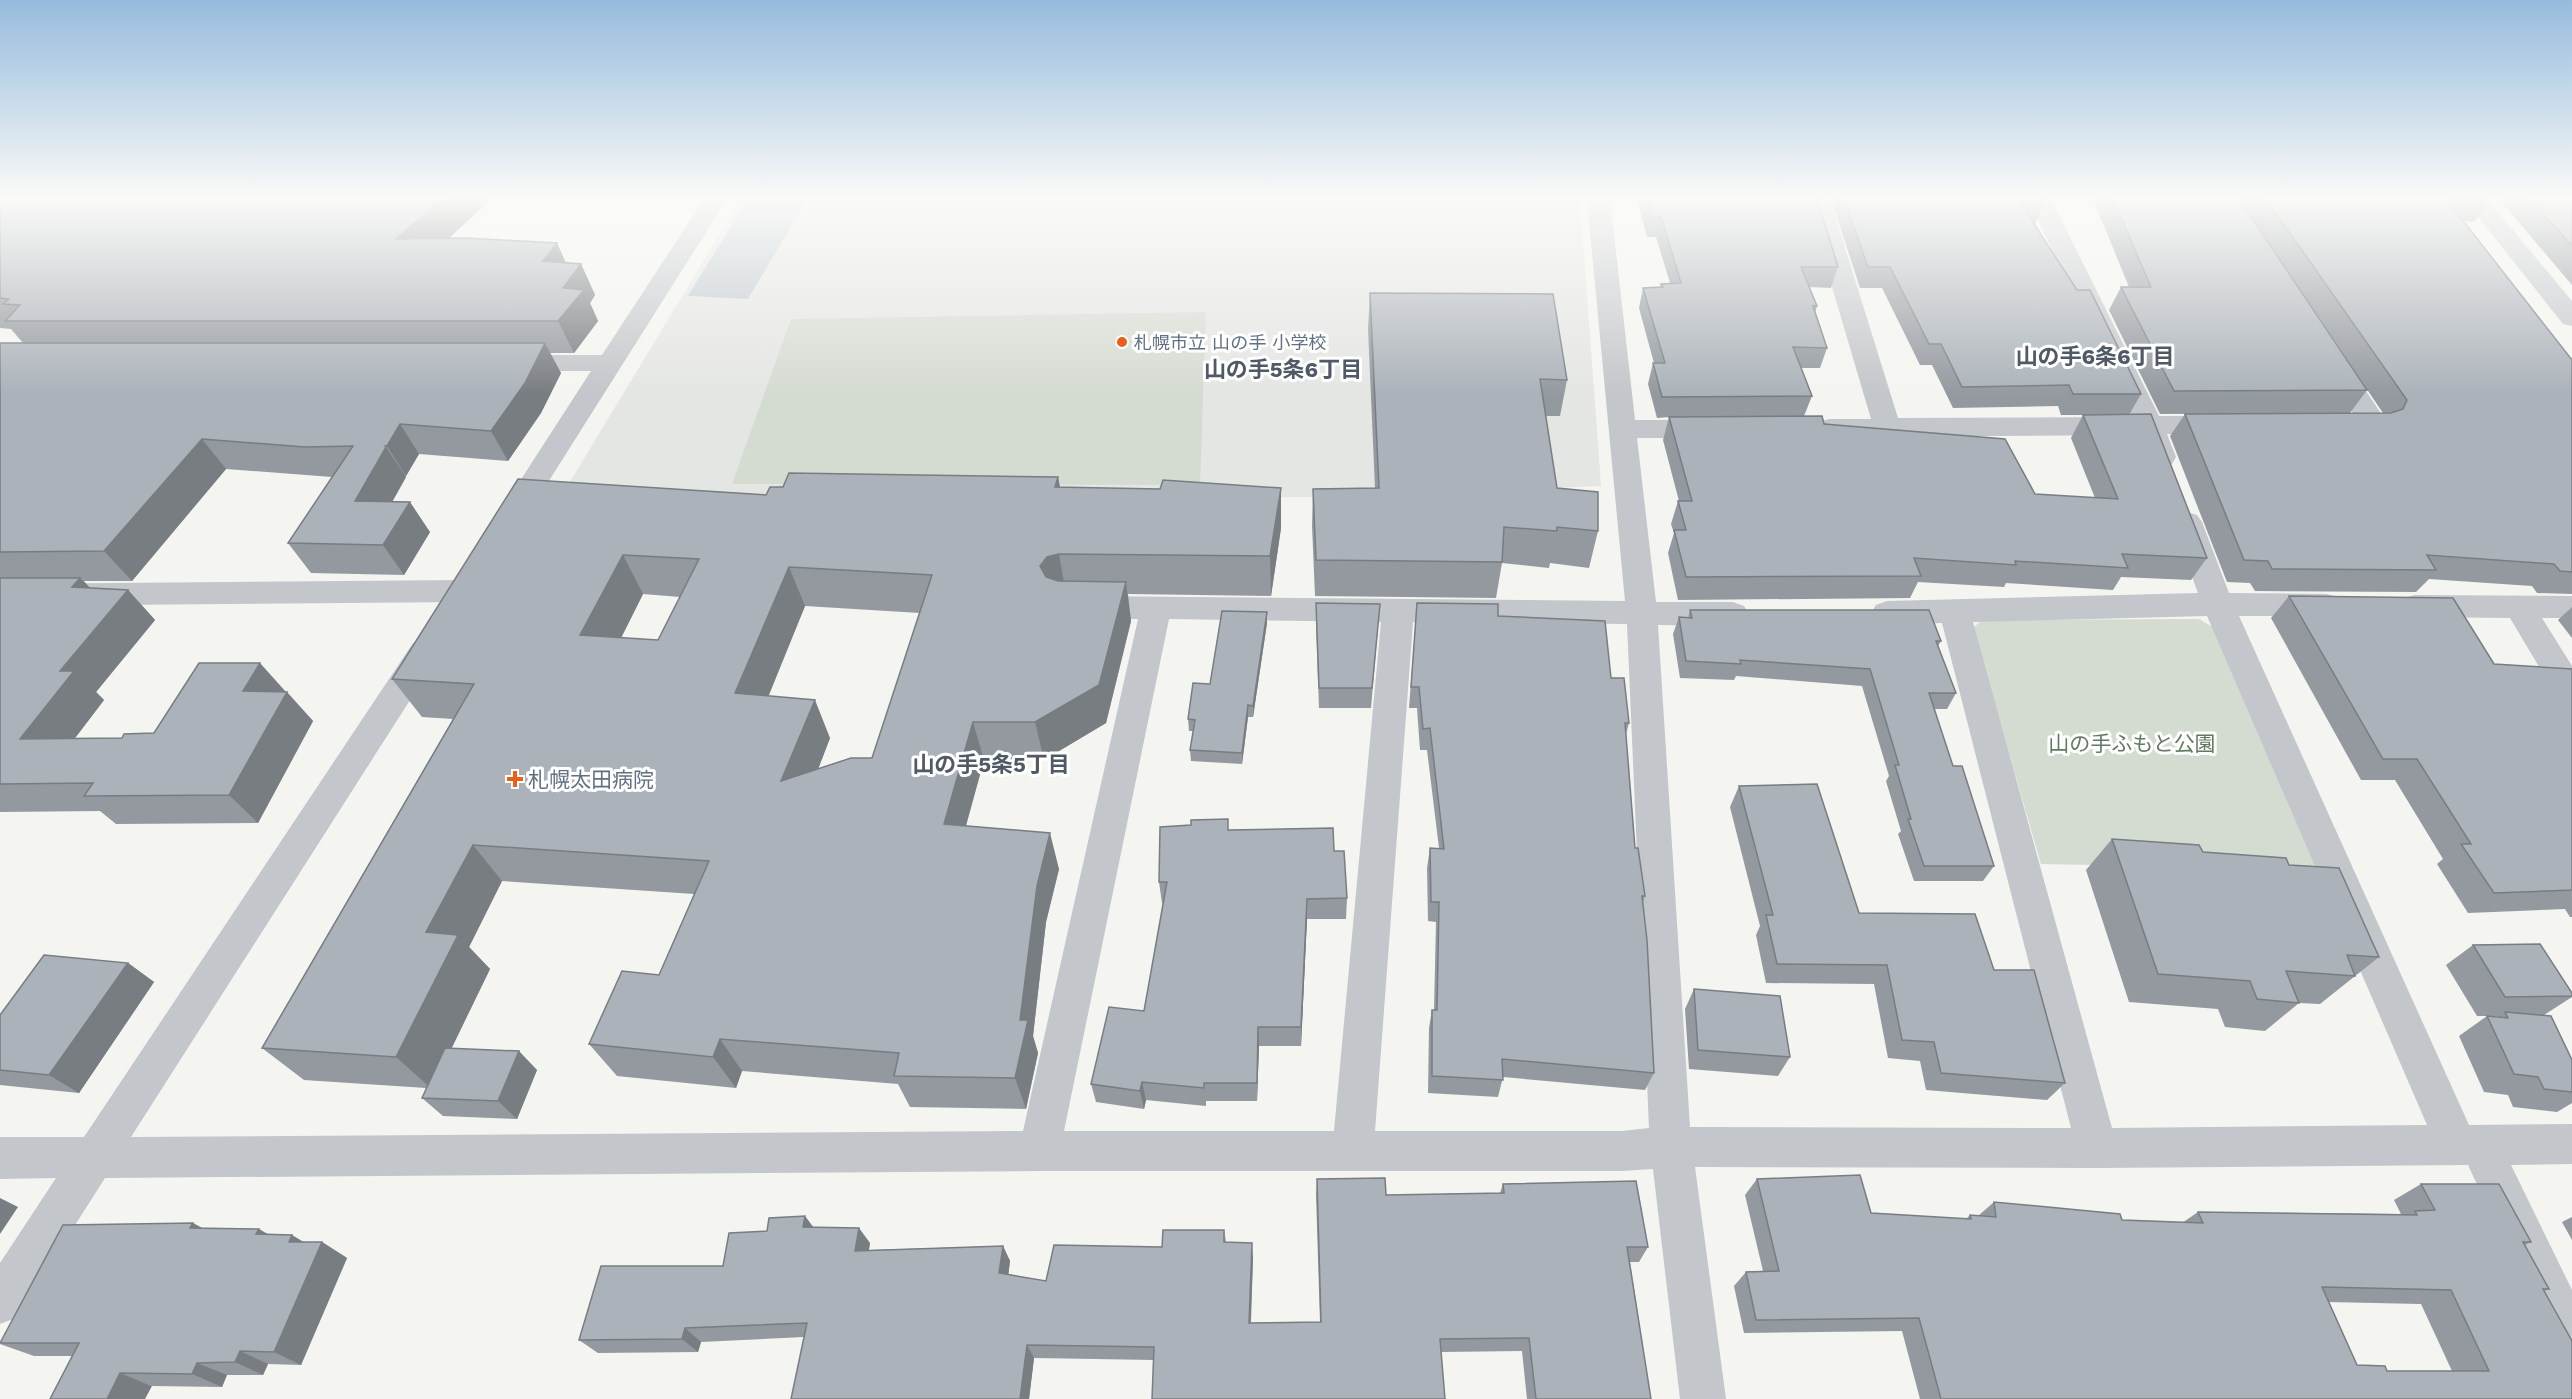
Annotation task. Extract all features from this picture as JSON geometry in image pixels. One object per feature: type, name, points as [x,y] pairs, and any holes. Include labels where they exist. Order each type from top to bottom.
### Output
[{"type":"street","points":[[0,1302],[465,591],[673,264]]},
{"type":"street","points":[[1605,264],[1642,614],[1671,1147],[1703,1399]]},
{"type":"street","points":[[1838,264],[1887,428]]},
{"type":"street","points":[[2072,264],[2150,426],[2218,604],[2468,1144],[2572,1339]]},
{"type":"street","points":[[2528,264],[2572,318]]},
{"type":"street","points":[[2315,424],[2374,424],[2323,345]]},
{"type":"street","points":[[485,363],[610,363]]},
{"type":"street","points":[[1803,428],[2245,425]]},
{"type":"street","points":[[1623,429],[1731,429]]},
{"type":"street","points":[[0,595],[465,591]]},
{"type":"street","points":[[1862,613],[2218,604],[2357,606]]},
{"type":"street","points":[[2392,606],[2572,607]]},
{"type":"street","points":[[1066,607],[1758,614]]},
{"type":"street","points":[[2519,607],[2572,693]]},
{"type":"street","points":[[1039,1151],[1156,608]]},
{"type":"street","points":[[1353,1152],[1398,611]]},
{"type":"street","points":[[1955,612],[2097,1148]]},
{"type":"street","points":[[0,1158],[1039,1151],[1622,1151],[1671,1147],[2097,1148],[2572,1144]]},
{"type":"shaded area","name":"札幌市立 山の手 小学校","points":[[702,264],[1585,264],[1601,486],[1310,497],[559,500]]},
{"type":"shaded area","points":[[708,264],[769,264],[748,299],[688,296]]},
{"type":"green space","points":[[1206,312],[1200,485],[732,484],[791,319]]},
{"type":"green space","name":"山の手ふもと公園","points":[[2199,619],[2214,628],[2321,869],[2041,864],[1973,628],[1982,620]]},
{"type":"building","points":[[0,264],[581,264],[563,288],[584,290],[558,321],[5,321],[20,305],[3,304],[9,299],[0,298]]},
{"type":"building","points":[[1675,264],[1837,264],[1838,267],[1801,267],[1817,306],[1813,306],[1827,348],[1793,347],[1812,396],[1662,397],[1653,363],[1665,363],[1643,288],[1681,283]]},
{"type":"building","points":[[1867,264],[2060,264],[2077,290],[2090,290],[2141,394],[2073,394],[2069,385],[1962,387],[1941,344],[1929,344],[1890,267],[1868,267]]},
{"type":"building","points":[[2141,264],[2283,264],[2367,390],[2174,391],[2121,287],[2151,287]]},
{"type":"building","points":[[2312,264],[2497,264],[2572,360],[2572,572],[2560,571],[2554,564],[2427,555],[2436,570],[2272,569],[2268,561],[2244,560],[2185,414],[2391,413],[2403,409],[2407,400]]},
{"type":"building","points":[[1370,293],[1553,294],[1567,380],[1540,379],[1557,488],[1598,492],[1598,531],[1557,527],[1557,531],[1504,527],[1502,562],[1316,560],[1313,489],[1379,488]]},
{"type":"building","points":[[0,343],[545,343],[525,383],[491,431],[400,424],[385,446],[355,501],[410,502],[383,545],[288,543],[353,446],[305,447],[202,439],[104,551],[0,552]]},
{"type":"building","points":[[2151,414],[2207,558],[2122,554],[2128,568],[2015,561],[2016,565],[1914,558],[1921,576],[1686,577],[1674,530],[1686,530],[1678,501],[1692,501],[1669,417],[1822,416],[1824,424],[2005,439],[2035,494],[2118,499],[2083,415]]},
{"type":"building","points":[[789,473],[1058,477],[1055,487],[1160,489],[1163,480],[1281,488],[1270,556],[1059,554],[1047,557],[1040,566],[1046,577],[1058,581],[1126,582],[1099,685],[1035,722],[973,722],[944,824],[1050,833],[1037,886],[1020,1020],[1028,1020],[1015,1078],[894,1076],[899,1053],[720,1039],[713,1057],[589,1044],[622,971],[659,975],[709,861],[473,845],[426,932],[458,935],[396,1057],[262,1048],[474,684],[392,679],[518,479],[766,495],[770,487],[783,487]],"holes":[[[623,555],[699,559],[658,640],[580,635]],[[789,567],[932,575],[872,758],[851,758],[781,781],[815,700],[735,693]]]},
{"type":"building","points":[[0,578],[80,578],[72,587],[128,590],[60,671],[74,671],[20,739],[122,738],[124,734],[154,733],[199,663],[260,663],[243,691],[287,692],[229,795],[84,796],[93,783],[0,784]]},
{"type":"building","points":[[2289,596],[2453,598],[2494,664],[2572,669],[2572,890],[2494,893],[2461,844],[2471,844],[2417,759],[2383,759]]},
{"type":"building","points":[[1316,603],[1380,604],[1372,688],[1319,688]]},
{"type":"building","points":[[1417,603],[1498,604],[1498,616],[1605,621],[1611,678],[1624,678],[1629,723],[1625,723],[1635,848],[1638,848],[1645,896],[1642,896],[1647,940],[1654,1073],[1502,1059],[1503,1080],[1432,1076],[1432,1010],[1437,1010],[1439,902],[1431,902],[1430,848],[1444,849],[1430,728],[1423,729],[1419,687],[1411,687]]},
{"type":"building","points":[[1690,610],[1929,610],[1941,641],[1936,641],[1956,693],[1929,693],[1953,766],[1962,766],[1994,866],[1924,866],[1908,819],[1911,819],[1895,765],[1899,765],[1870,669],[1740,660],[1741,664],[1686,661],[1679,617],[1692,618]]},
{"type":"building","points":[[1222,611],[1267,612],[1253,706],[1248,705],[1242,753],[1190,750],[1195,720],[1188,719],[1193,683],[1210,684]]},
{"type":"building","points":[[1817,784],[1859,913],[1975,914],[1994,970],[2034,970],[2065,1083],[1941,1073],[1934,1042],[1902,1040],[1887,965],[1777,964],[1766,915],[1773,915],[1739,786]]},
{"type":"building","points":[[1228,819],[1228,830],[1333,828],[1334,851],[1344,851],[1347,898],[1307,899],[1301,1027],[1258,1027],[1257,1083],[1204,1083],[1204,1088],[1142,1082],[1140,1091],[1091,1084],[1109,1007],[1144,1011],[1167,882],[1159,882],[1160,827],[1191,825],[1191,820]]},
{"type":"building","points":[[2112,839],[2199,845],[2203,852],[2286,858],[2289,865],[2339,868],[2379,957],[2347,955],[2355,976],[2286,971],[2299,1003],[2257,999],[2250,981],[2158,974]]},
{"type":"building","points":[[2540,944],[2572,996],[2505,997],[2473,945]]},
{"type":"building","points":[[44,955],[128,963],[49,1075],[0,1070],[0,1015]]},
{"type":"building","points":[[1694,989],[1780,996],[1790,1057],[1698,1050]]},
{"type":"building","points":[[2505,1012],[2551,1016],[2572,1060],[2572,1092],[2544,1089],[2538,1077],[2514,1074],[2487,1016],[2508,1018]]},
{"type":"building","points":[[445,1048],[519,1051],[498,1101],[422,1098]]},
{"type":"building","points":[[1860,1175],[1871,1213],[1971,1219],[1970,1215],[1996,1217],[1994,1202],[2120,1214],[2122,1220],[2203,1223],[2198,1212],[2417,1215],[2415,1211],[2435,1210],[2421,1184],[2499,1184],[2531,1242],[2523,1242],[2549,1289],[2543,1289],[2572,1341],[2572,1399],[1941,1399],[1919,1318],[1756,1320],[1746,1272],[1779,1271],[1757,1179]],"holes":[[[2322,1287],[2451,1290],[2489,1371],[2387,1371],[2385,1366],[2357,1365]]]},
{"type":"building","points":[[1385,1178],[1386,1195],[1504,1193],[1503,1184],[1636,1181],[1648,1247],[1627,1247],[1651,1399],[1536,1399],[1529,1338],[1440,1339],[1445,1399],[1152,1399],[1154,1347],[1027,1345],[1020,1399],[791,1399],[807,1323],[685,1328],[682,1339],[579,1340],[601,1266],[723,1266],[729,1233],[767,1231],[769,1218],[805,1216],[803,1227],[859,1228],[855,1251],[1003,1246],[999,1273],[1046,1281],[1054,1245],[1162,1247],[1163,1230],[1224,1230],[1224,1242],[1252,1243],[1249,1323],[1321,1322],[1317,1179]]},
{"type":"building","points":[[193,1223],[190,1228],[259,1229],[256,1234],[292,1235],[289,1242],[322,1242],[274,1352],[240,1351],[235,1362],[197,1363],[192,1374],[120,1373],[107,1399],[50,1399],[79,1343],[0,1343],[63,1225]]},
{"type":"place","name":"札幌市立 山の手 小学校","points":[[1122,342]]},
{"type":"place","name":"札幌太田病院","points":[[515,779]]},
{"type":"district","name":"山の手6条6丁目","points":[[2095,356]]},
{"type":"district","name":"山の手5条6丁目","points":[[1283,369]]},
{"type":"district","name":"山の手5条5丁目","points":[[991,764]]}]
